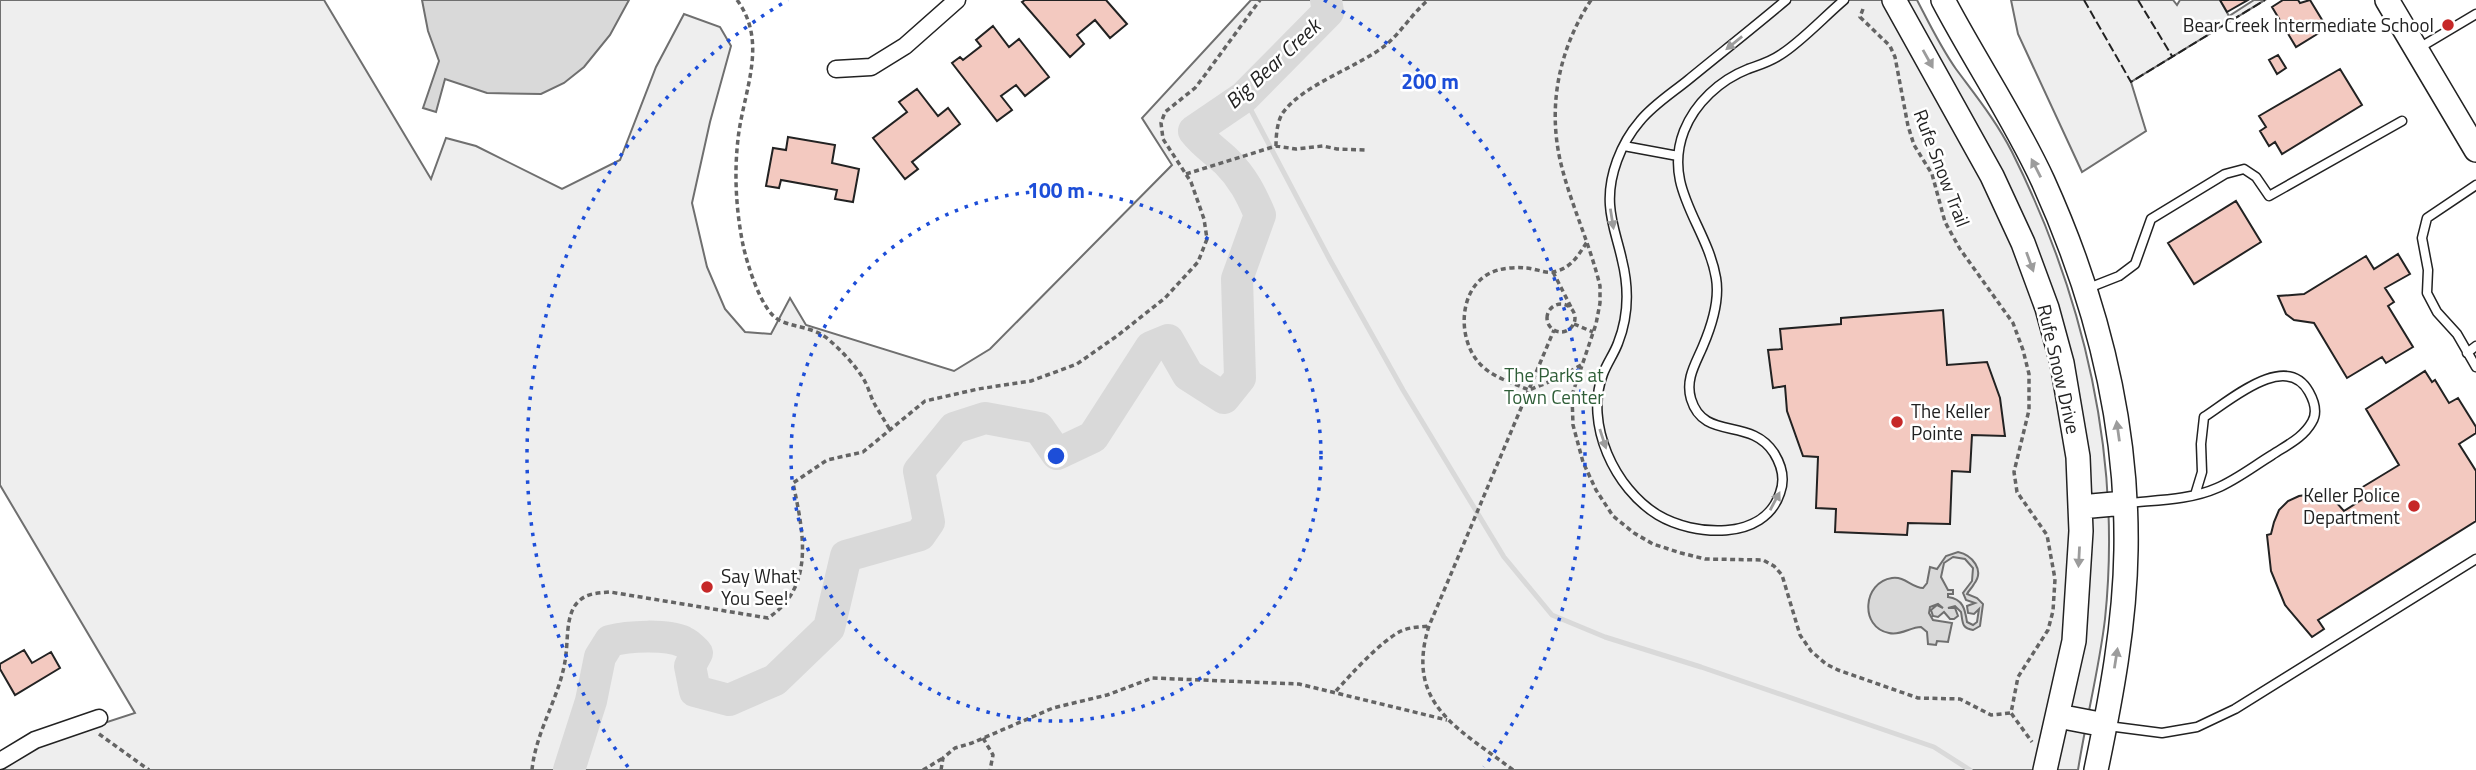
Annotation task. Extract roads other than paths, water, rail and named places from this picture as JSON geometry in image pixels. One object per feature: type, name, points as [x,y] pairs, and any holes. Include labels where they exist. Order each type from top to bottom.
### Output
[{"type":"main road","name":"Rufe Snow Drive","points":[[1894,0],[1992,176],[2047,307],[2062,363],[2078,457],[2081,531],[2074,641],[2045,770]]},
{"type":"main road","points":[[1943,0],[2042,179],[2085,289],[2105,358],[2114,407],[2125,503],[2124,588],[2096,770]]},
{"type":"main road","points":[[2387,0],[2476,150]]},
{"type":"main road","points":[[2080,507],[2125,503]]},
{"type":"main road","points":[[2058,716],[2105,725]]},
{"type":"street","points":[[836,69],[871,67],[905,46],[957,0]]},
{"type":"street","points":[[0,761],[35,740],[99,726]]},
{"type":"lane","points":[[1787,0],[1642,118],[1624,146],[1611,182],[1609,200],[1628,296],[1621,334],[1600,384],[1597,410],[1600,428],[1612,463],[1635,497],[1646,507],[1678,524],[1709,531],[1727,531],[1761,519],[1772,510],[1779,498],[1783,482],[1780,466],[1763,439],[1749,431],[1721,428],[1712,424],[1697,412],[1690,398],[1689,383],[1693,365],[1715,312],[1716,279],[1712,261],[1686,204],[1679,181],[1678,156],[1683,135],[1692,112],[1709,93],[1745,70],[1783,54],[1844,0]]},
{"type":"lane","points":[[2417,49],[2476,14]]},
{"type":"lane","points":[[2085,289],[2119,276],[2135,264],[2151,219],[2225,174],[2244,169],[2256,177],[2269,196],[2402,121]]},
{"type":"lane","points":[[1624,146],[1678,156]]},
{"type":"lane","points":[[2476,185],[2427,218],[2422,238],[2428,270],[2427,293],[2437,312],[2457,334],[2476,367]]},
{"type":"lane","points":[[2468,353],[2476,346]]},
{"type":"lane","points":[[2125,503],[2195,495],[2218,488],[2302,435],[2314,419],[2315,403],[2305,386],[2296,379],[2277,376],[2263,378],[2204,417],[2202,472],[2195,495]]},
{"type":"lane","points":[[2105,725],[2162,733],[2197,727],[2235,709],[2476,559]]},
{"type":"waterway","name":"Big Bear Creek","points":[[569,770],[591,701],[600,657],[610,641],[658,637],[686,643],[697,653],[690,666],[695,691],[729,700],[775,680],[829,628],[846,556],[920,535],[929,522],[919,471],[954,428],[985,418],[1039,428],[1057,454],[1093,437],[1151,347],[1168,340],[1188,375],[1224,398],[1240,378],[1237,279],[1260,215],[1238,174],[1194,131],[1244,97],[1328,12],[1326,0]]},
{"type":"waterway","points":[[1244,97],[1330,260],[1403,390],[1504,557],[1552,615],[1605,637],[1934,747],[1970,770]]},
{"type":"place","name":"Bear Creek Intermediate School","points":[[2448,25]]},
{"type":"place","name":"The Keller Pointe","points":[[1897,422]]},
{"type":"place","name":"Keller Police Department","points":[[2414,506]]},
{"type":"place","name":"Say What You See!","points":[[707,587]]},
{"type":"park label","name":"The Parks at Town Center","points":[[1554,386]]}]
